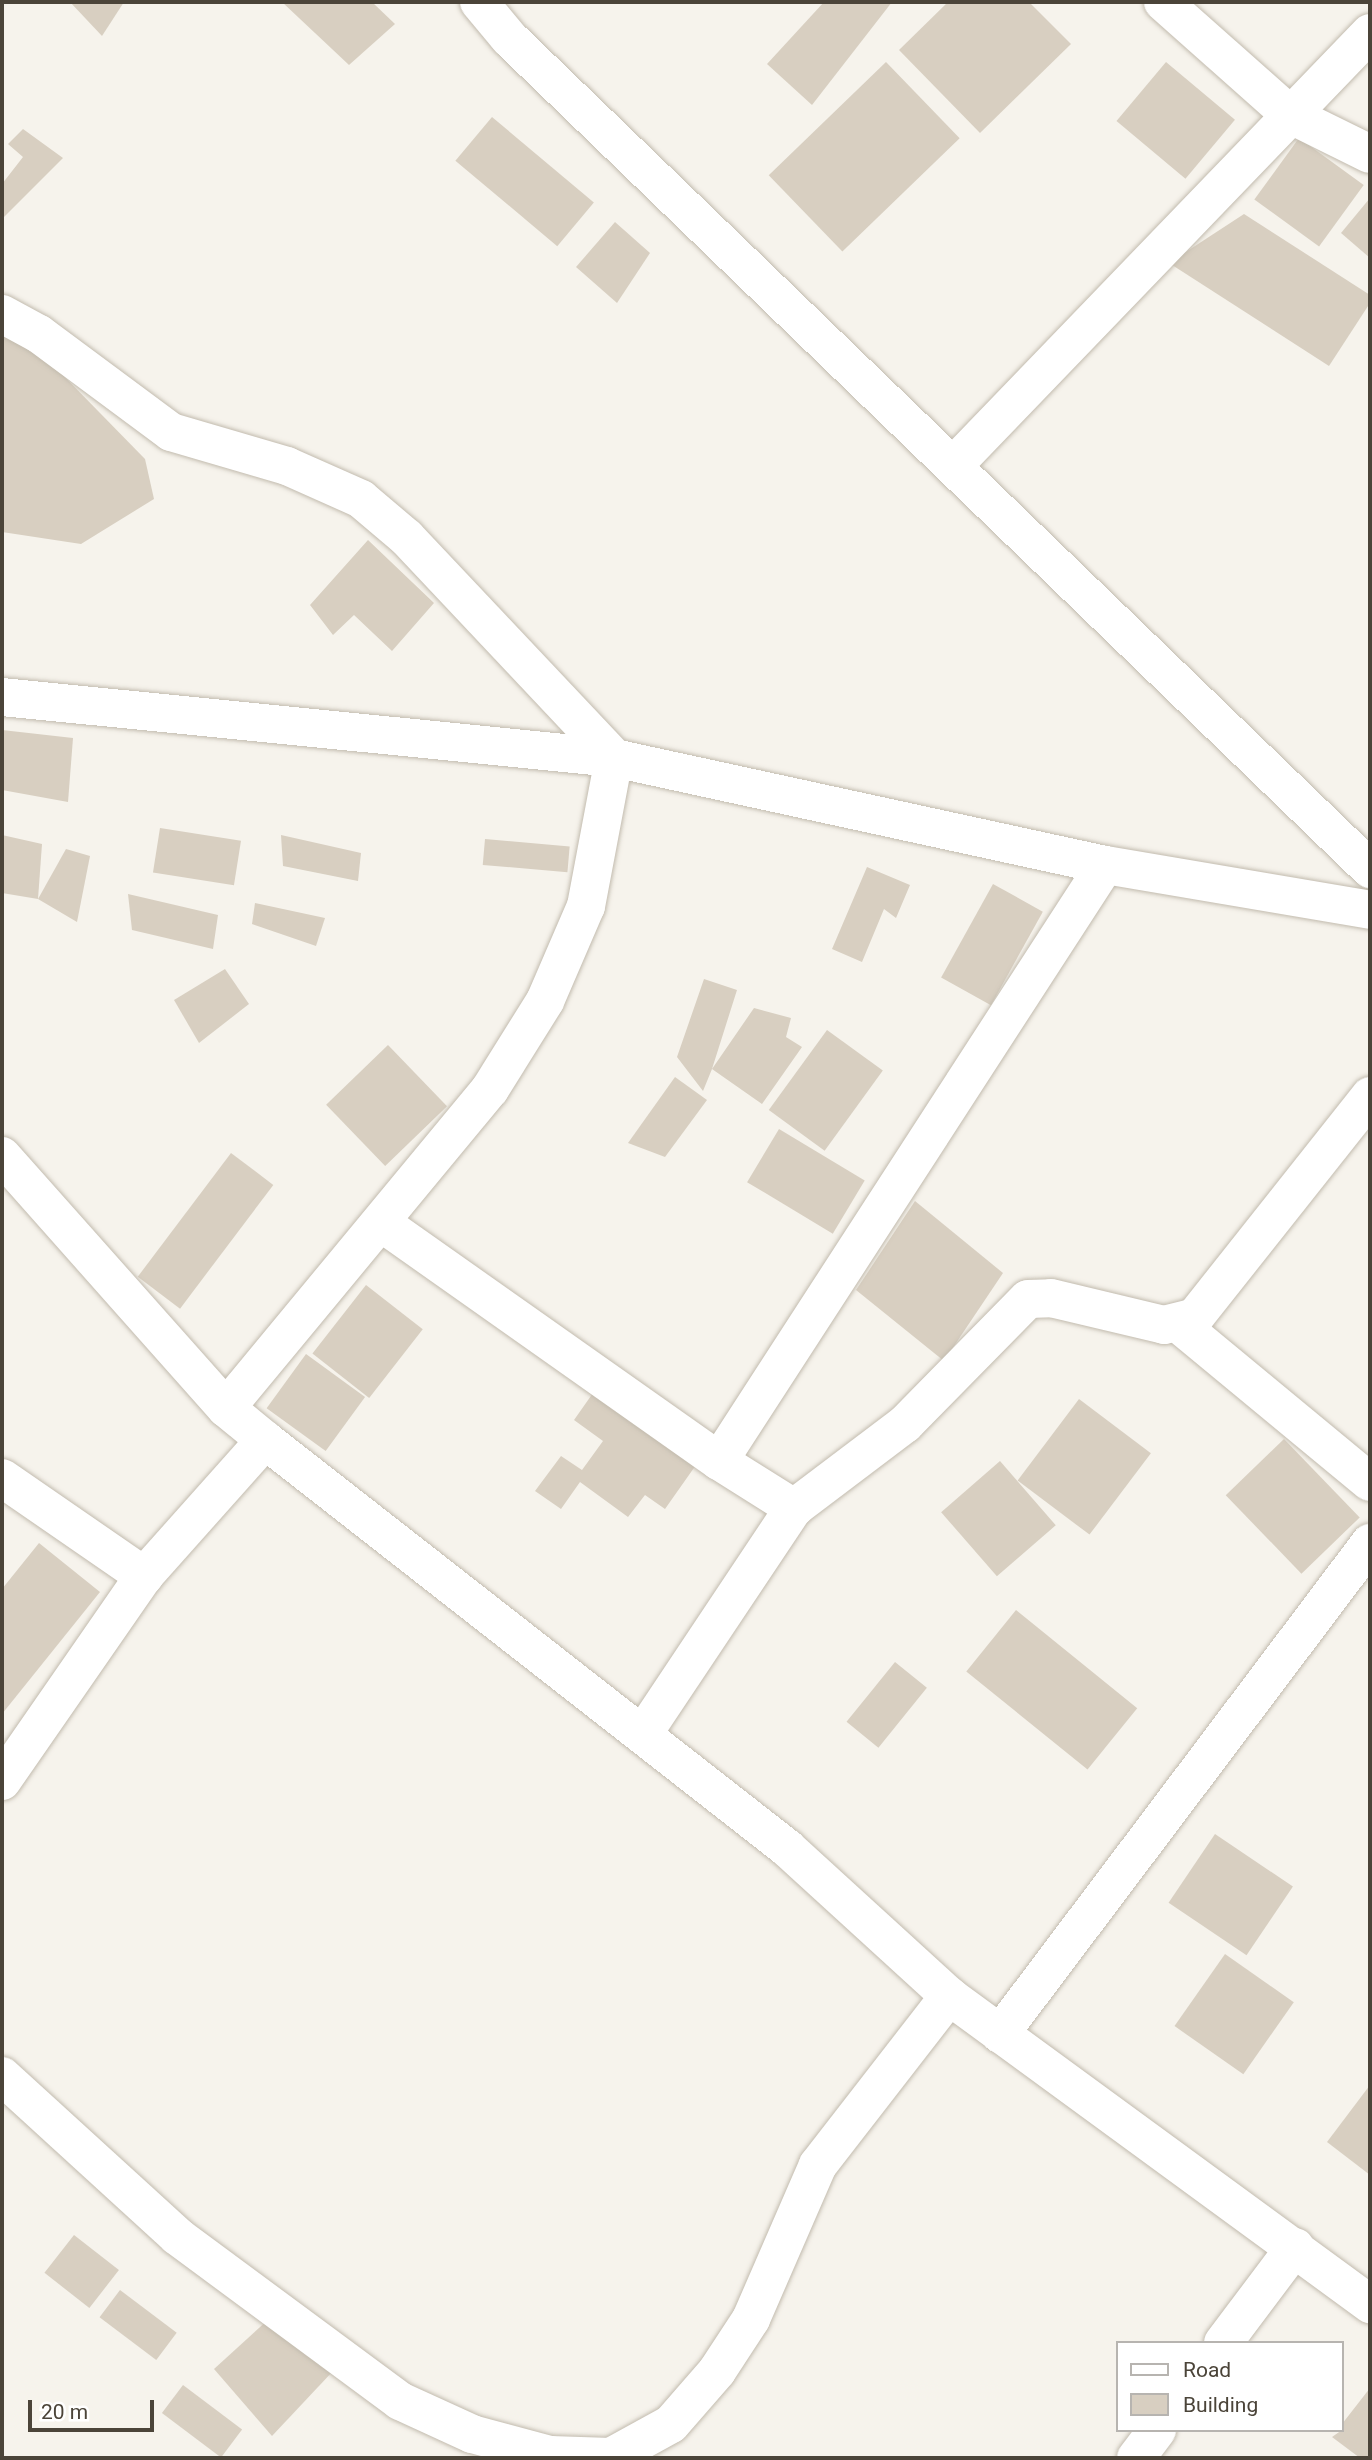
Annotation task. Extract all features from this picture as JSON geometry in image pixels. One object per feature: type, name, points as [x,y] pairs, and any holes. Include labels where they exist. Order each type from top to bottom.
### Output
[{"type":"street","points":[[479,2],[509,38],[1370,869]]},
{"type":"street","points":[[1163,2],[1289,114],[1370,154]]},
{"type":"street","points":[[953,466],[1289,114],[1370,33]]},
{"type":"street","points":[[2,314],[39,334],[171,432],[287,466],[361,499],[407,538],[614,758]]},
{"type":"street","points":[[2,697],[614,758],[1105,865],[1370,910]]},
{"type":"street","points":[[226,1408],[383,1224],[490,1089],[545,1002],[586,906],[614,758]]},
{"type":"street","points":[[719,1461],[1105,865]]},
{"type":"street","points":[[643,1734],[794,1508],[905,1424],[1028,1298],[1051,1298],[1164,1325],[1180,1325],[1195,1317],[1370,1096]]},
{"type":"street","points":[[2,1156],[226,1408],[787,1848],[949,1996],[1294,2247],[1365,2287]]},
{"type":"street","points":[[383,1224],[719,1461],[794,1508]]},
{"type":"street","points":[[1180,1325],[1370,1482]]},
{"type":"street","points":[[2,1782],[144,1576],[265,1440]]},
{"type":"street","points":[[2,1478],[144,1576]]},
{"type":"street","points":[[1000,2034],[1370,1543]]},
{"type":"street","points":[[2,2076],[177,2236],[400,2400],[472,2434],[550,2455],[611,2457],[671,2424],[717,2371],[751,2319],[818,2165],[949,1996]]},
{"type":"street","points":[[1224,2341],[1294,2247]]},
{"type":"street","points":[[1136,2458],[1156,2432]]},
{"type":"building","points":[[70,2],[124,2],[102,36]]},
{"type":"building","points":[[282,2],[372,2],[395,24],[349,65]]},
{"type":"building","points":[[824,2],[892,2],[812,105],[767,64]]},
{"type":"building","points":[[948,2],[1029,2],[1071,44],[980,133],[899,50]]},
{"type":"building","points":[[886,62],[960,138],[842,251],[769,175]]},
{"type":"building","points":[[1166,62],[1235,120],[1185,179],[1117,121]]},
{"type":"building","points":[[492,117],[594,202],[557,246],[455,161]]},
{"type":"building","points":[[23,129],[63,158],[2,219],[2,184],[23,157],[8,144]]},
{"type":"building","points":[[1299,138],[1364,185],[1319,247],[1254,199]]},
{"type":"building","points":[[1370,198],[1370,258],[1341,233]]},
{"type":"building","points":[[1244,214],[1370,295],[1370,303],[1329,366],[1169,263]]},
{"type":"building","points":[[615,222],[650,253],[617,303],[576,267]]},
{"type":"building","points":[[2,333],[55,367],[145,459],[154,499],[81,544],[2,532]]},
{"type":"building","points":[[368,540],[434,603],[392,651],[354,615],[333,635],[310,605]]},
{"type":"building","points":[[2,730],[73,738],[68,802],[2,790]]},
{"type":"building","points":[[160,828],[241,841],[234,885],[153,872]]},
{"type":"building","points":[[2,835],[42,844],[38,899],[2,893]]},
{"type":"building","points":[[281,835],[361,853],[358,881],[283,866]]},
{"type":"building","points":[[485,839],[570,846],[567,872],[483,865]]},
{"type":"building","points":[[66,849],[90,856],[77,922],[38,899]]},
{"type":"building","points":[[867,867],[910,885],[896,918],[884,909],[862,962],[832,949]]},
{"type":"building","points":[[993,884],[1043,912],[991,1005],[941,978]]},
{"type":"building","points":[[128,894],[218,915],[213,949],[132,930]]},
{"type":"building","points":[[255,903],[325,918],[316,946],[252,924]]},
{"type":"building","points":[[225,969],[249,1004],[199,1043],[174,1000]]},
{"type":"building","points":[[704,979],[737,990],[703,1091],[677,1057]]},
{"type":"building","points":[[754,1008],[791,1018],[786,1037],[802,1047],[762,1104],[712,1069]]},
{"type":"building","points":[[827,1030],[883,1071],[825,1151],[769,1110]]},
{"type":"building","points":[[388,1045],[447,1106],[385,1166],[326,1105]]},
{"type":"building","points":[[675,1077],[707,1100],[665,1157],[628,1143]]},
{"type":"building","points":[[779,1129],[865,1181],[833,1234],[747,1182]]},
{"type":"building","points":[[231,1153],[273,1185],[180,1309],[138,1277]]},
{"type":"building","points":[[915,1201],[1003,1273],[944,1361],[856,1290]]},
{"type":"building","points":[[366,1285],[423,1329],[369,1398],[312,1354]]},
{"type":"building","points":[[306,1354],[365,1397],[326,1451],[267,1408]]},
{"type":"building","points":[[593,1393],[696,1465],[665,1509],[645,1495],[628,1517],[580,1482],[561,1509],[535,1491],[561,1456],[582,1470],[603,1441],[574,1420]]},
{"type":"building","points":[[1079,1399],[1151,1453],[1089,1535],[1018,1480]]},
{"type":"building","points":[[1284,1439],[1360,1517],[1301,1574],[1226,1495]]},
{"type":"building","points":[[1000,1461],[1056,1525],[997,1576],[941,1512]]},
{"type":"building","points":[[39,1543],[100,1592],[2,1714],[2,1589]]},
{"type":"building","points":[[1016,1610],[1137,1708],[1088,1770],[966,1671]]},
{"type":"building","points":[[895,1662],[927,1688],[878,1748],[847,1722]]},
{"type":"building","points":[[1215,1834],[1293,1887],[1247,1955],[1169,1903]]},
{"type":"building","points":[[1225,1954],[1294,2002],[1243,2074],[1175,2026]]},
{"type":"building","points":[[1370,2085],[1370,2175],[1327,2142]]},
{"type":"building","points":[[74,2235],[119,2270],[89,2308],[44,2273]]},
{"type":"building","points":[[120,2290],[177,2333],[156,2360],[100,2317]]},
{"type":"building","points":[[271,2317],[334,2370],[272,2436],[214,2369]]},
{"type":"building","points":[[183,2385],[242,2430],[221,2457],[162,2413]]},
{"type":"building","points":[[1370,2388],[1370,2458],[1360,2458],[1332,2437],[1344,2432],[1344,2421]]}]
